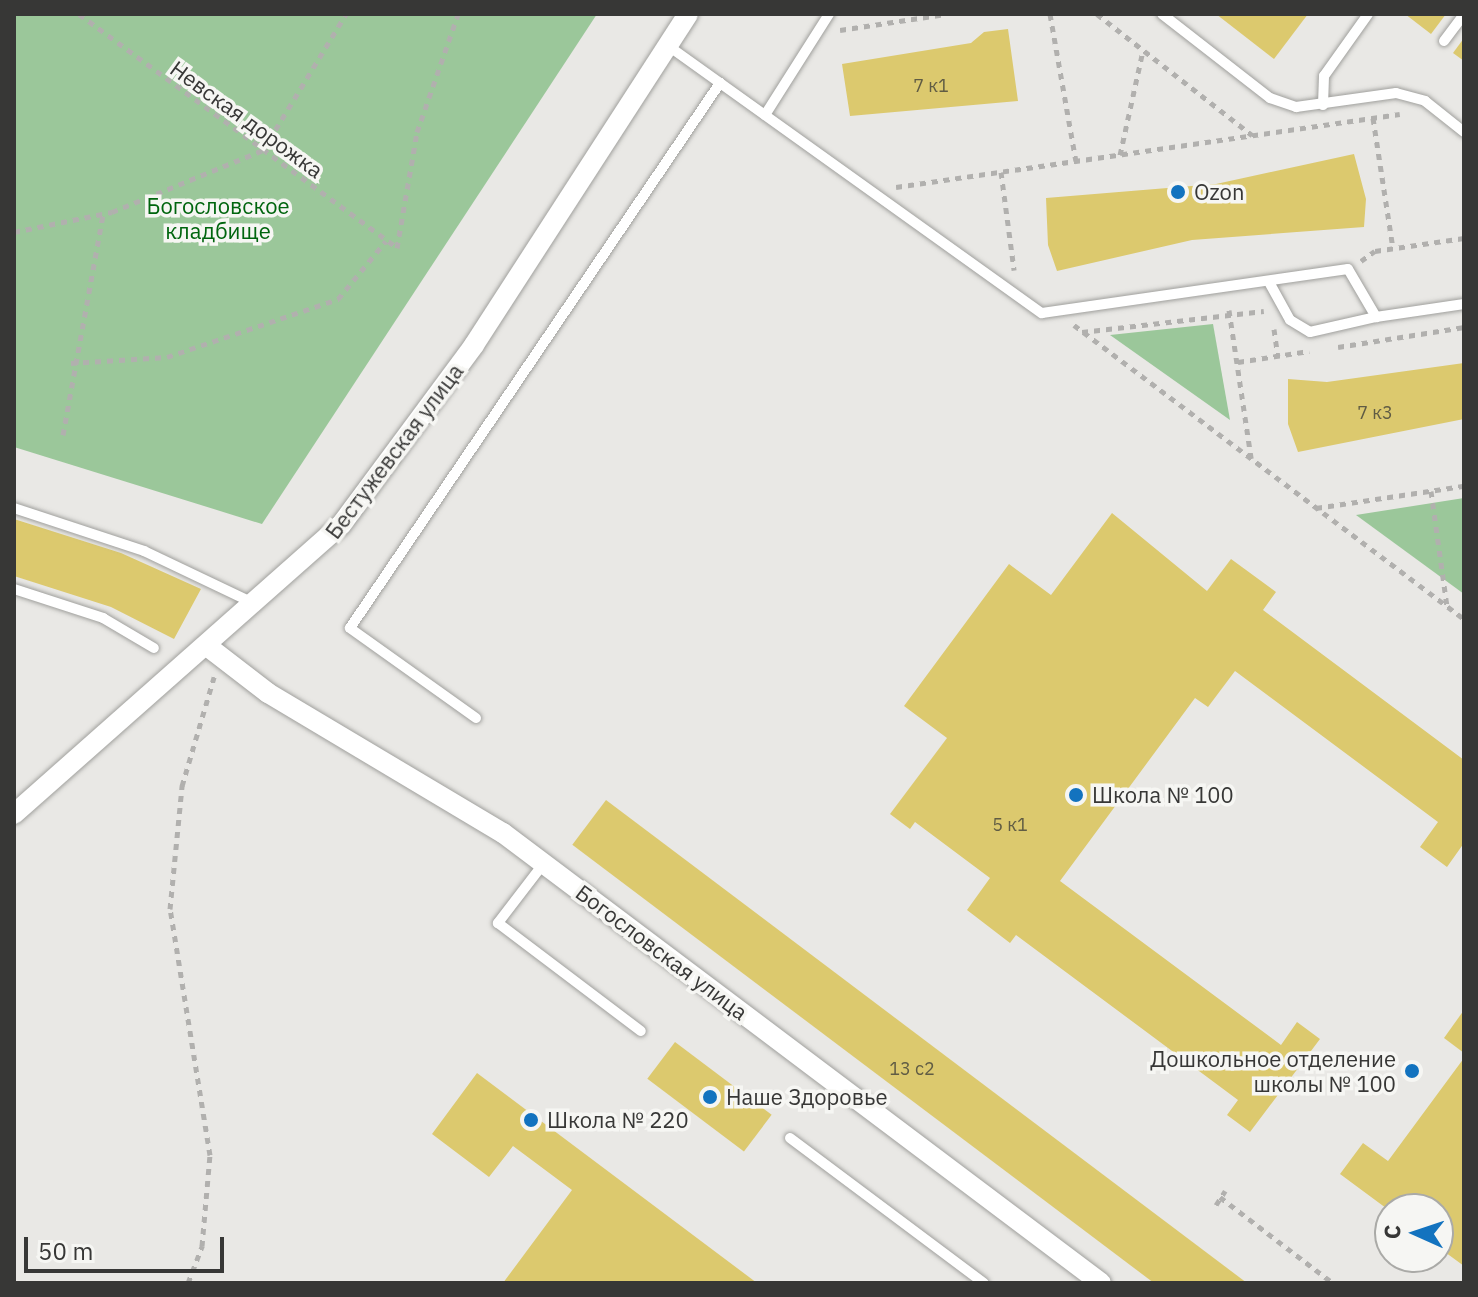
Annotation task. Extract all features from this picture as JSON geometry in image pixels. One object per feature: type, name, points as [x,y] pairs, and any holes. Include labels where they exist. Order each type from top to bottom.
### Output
[{"type":"street","name":"Бестужевская улица","points":[[14,814],[214,650],[254,605],[341,525],[403,444],[688,14]]},
{"type":"street","name":"Богословская улица","points":[[214,650],[268,693],[461,803],[1101,1283]]},
{"type":"lane","points":[[765,115],[829,14]]},
{"type":"lane","points":[[1162,14],[1270,98],[1323,105],[1396,93],[1425,101],[1464,132]]},
{"type":"lane","points":[[1323,105],[1324,76],[1368,14]]},
{"type":"lane","points":[[1444,41],[1464,14]]},
{"type":"lane","points":[[667,45],[1042,313],[1060,315],[1348,269],[1376,317]]},
{"type":"lane","points":[[476,718],[350,628],[720,83]]},
{"type":"lane","points":[[1269,282],[1290,320],[1310,332],[1376,317],[1464,304]]},
{"type":"lane","points":[[14,508],[144,551],[254,605]]},
{"type":"lane","points":[[14,589],[103,618],[154,648]]},
{"type":"lane","points":[[544,863],[498,923],[641,1031]]},
{"type":"lane","points":[[790,1138],[984,1283]]},
{"type":"path","name":"Невская дорожка","points":[[79,14],[397,248],[417,132],[458,14]]},
{"type":"path","points":[[14,232],[103,214],[263,150],[346,14]]},
{"type":"path","points":[[828,45],[836,31],[946,14]]},
{"type":"path","points":[[1050,14],[1076,161]]},
{"type":"path","points":[[1097,14],[1253,136]]},
{"type":"path","points":[[1120,155],[1143,50]]},
{"type":"path","points":[[870,191],[1411,113],[1425,101]]},
{"type":"path","points":[[1373,118],[1393,248]]},
{"type":"path","points":[[1001,172],[1017,296]]},
{"type":"path","points":[[63,435],[71,363],[103,214]]},
{"type":"path","points":[[1348,269],[1393,248],[1464,238]]},
{"type":"path","points":[[71,363],[167,357],[338,299],[386,241]]},
{"type":"path","points":[[1226,289],[1251,459]]},
{"type":"path","points":[[1082,332],[1256,308],[1272,318],[1278,356]]},
{"type":"path","points":[[1060,315],[1464,619]]},
{"type":"path","points":[[1238,362],[1464,327]]},
{"type":"path","points":[[1316,508],[1464,486]]},
{"type":"path","points":[[1431,491],[1447,607]]},
{"type":"path","points":[[188,1283],[202,1246],[210,1155],[170,909],[182,786],[214,650]]},
{"type":"path","points":[[1216,1205],[1225,1191]]},
{"type":"path","points":[[1220,1197],[1333,1283]]},
{"type":"green space","name":"Богословское кладбище","points":[[14,14],[597,14],[262,524],[14,447]]},
{"type":"green space","points":[[1213,324],[1230,420],[1110,335]]},
{"type":"green space","points":[[1464,498],[1464,594],[1356,515]]},
{"type":"building","points":[[1216,14],[1308,14],[1274,59]]},
{"type":"building","points":[[1405,14],[1446,14],[1431,34]]},
{"type":"building","points":[[1008,29],[1018,101],[850,116],[842,64],[971,43],[984,32]]},
{"type":"building","points":[[1464,38],[1464,61],[1453,53]]},
{"type":"building","points":[[1354,154],[1366,199],[1364,227],[1192,240],[1057,271],[1048,245],[1046,198],[1216,184]]},
{"type":"building","points":[[1464,363],[1464,419],[1298,452],[1288,424],[1288,379],[1327,382]]},
{"type":"building","points":[[1112,513],[1207,591],[1231,559],[1276,592],[1263,610],[1464,760],[1464,843],[1447,867],[1420,847],[1438,822],[1235,671],[1208,707],[1195,698],[1060,881],[1281,1045],[1297,1022],[1320,1039],[1250,1132],[1227,1115],[1238,1100],[1016,935],[1010,943],[967,910],[990,878],[915,822],[910,829],[890,814],[947,738],[904,706],[1009,564],[1051,595]]},
{"type":"building","points":[[14,519],[121,553],[201,589],[174,639],[111,607],[14,576]]},
{"type":"building","points":[[606,800],[1247,1283],[1154,1283],[572,845]]},
{"type":"building","points":[[1464,1010],[1464,1053],[1444,1038]]},
{"type":"building","name":"Наше Здоровье","points":[[675,1042],[772,1115],[744,1152],[647,1079]]},
{"type":"building","points":[[1464,1058],[1464,1266],[1454,1259],[1454,1193],[1374,1193],[1374,1199],[1340,1174],[1363,1143],[1388,1161]]},
{"type":"building","points":[[477,1073],[757,1283],[503,1283],[572,1190],[513,1146],[489,1177],[432,1134]]},
{"type":"place","name":"Ozon","points":[[1178,192]]},
{"type":"place","name":"Школа № 100","points":[[1076,795]]},
{"type":"place","name":"Дошкольное отделение школы № 100","points":[[1412,1071]]},
{"type":"place","name":"Наше Здоровье","points":[[710,1097]]},
{"type":"place","name":"Школа № 220","points":[[531,1120]]}]
